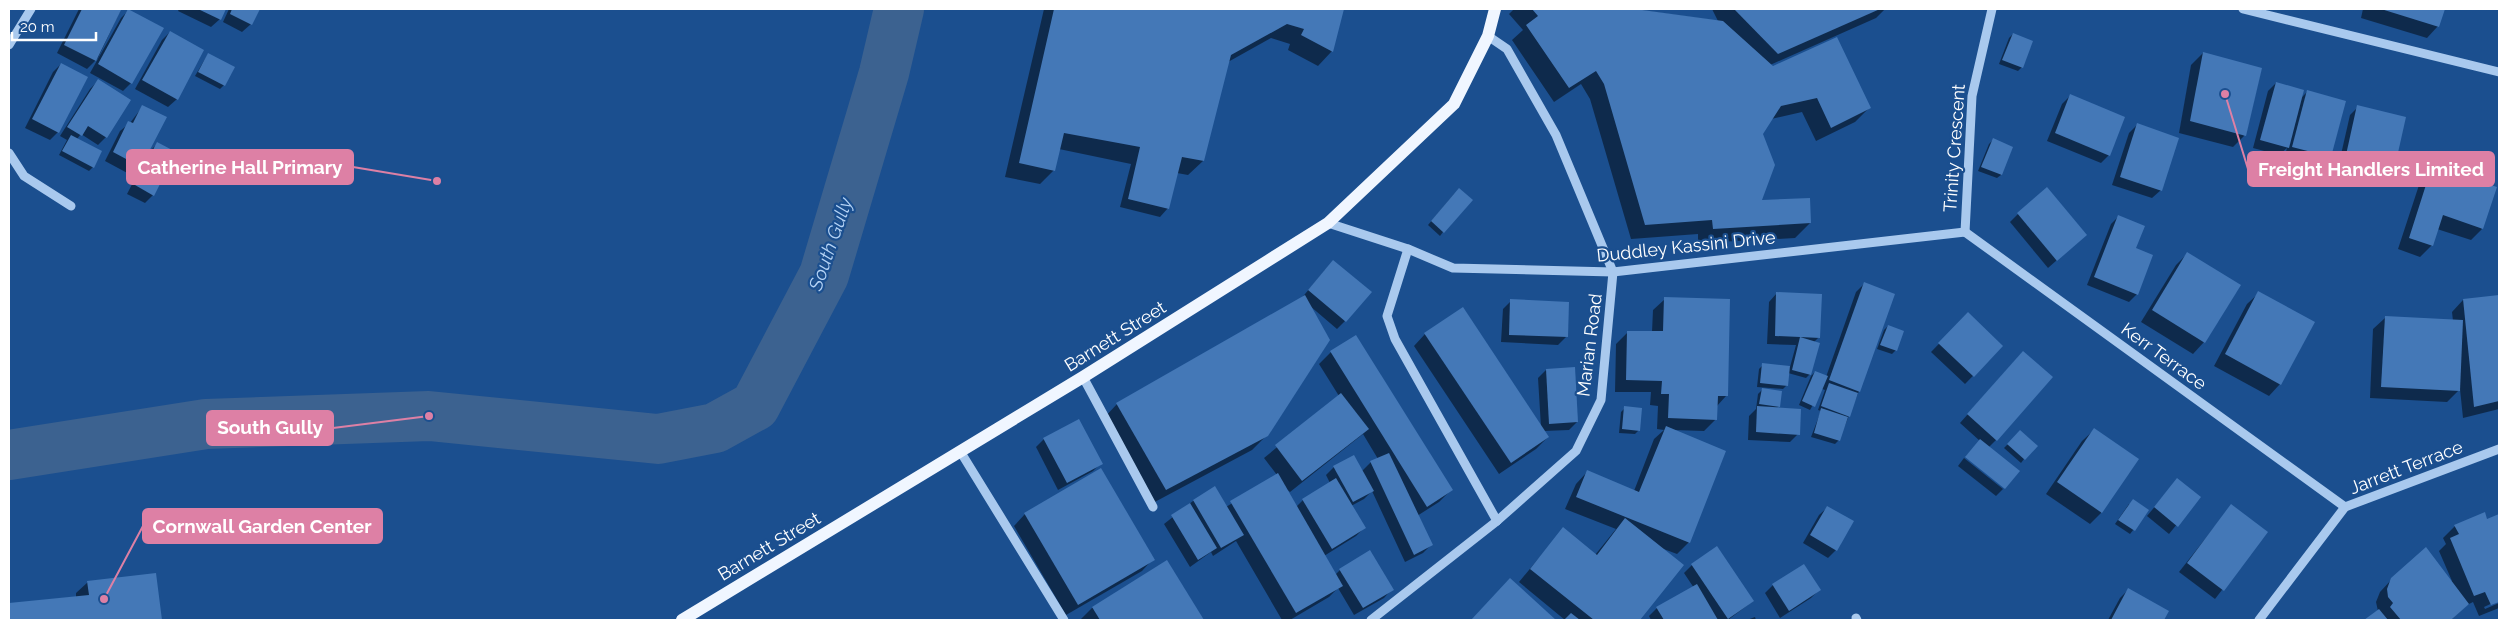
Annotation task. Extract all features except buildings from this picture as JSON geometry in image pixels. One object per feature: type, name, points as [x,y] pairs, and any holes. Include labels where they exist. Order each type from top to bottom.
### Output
[{"type":"main road","name":"Barnett Street","points":[[682,620],[1083,378],[1328,224],[1454,104],[1488,36],[1495,9]]},
{"type":"street","points":[[9,45],[31,9]]},
{"type":"street","name":"Trinity Crescent","points":[[1964,232],[1972,96],[1992,9]]},
{"type":"street","points":[[2243,9],[2499,72]]},
{"type":"street","name":"Marian Road","points":[[1371,620],[1497,522],[1576,451],[1601,400],[1613,272],[1556,135],[1507,49],[1488,36]]},
{"type":"street","points":[[9,153],[24,176],[71,206]]},
{"type":"street","name":"Duddley Kassini Drive","points":[[1328,224],[1408,249],[1453,268],[1613,272],[1964,232]]},
{"type":"street","name":"Kerr Terrace","points":[[1964,232],[2345,507]]},
{"type":"street","points":[[1408,249],[1387,316],[1396,339],[1497,522]]},
{"type":"street","points":[[1083,378],[1153,507]]},
{"type":"street","name":"Jarrett Terrace","points":[[2259,620],[2345,507],[2499,449]]},
{"type":"street","points":[[960,451],[1064,620]]},
{"type":"waterway","name":"South Gully","points":[[9,455],[206,424],[429,416],[658,439],[715,428],[755,406],[824,275],[884,73],[899,9]]},
{"type":"place","name":"Freight Handlers Limited","points":[[2225,94]]},
{"type":"place","name":"Catherine Hall Primary","points":[[437,181]]},
{"type":"place","name":"South Gully","points":[[429,416]]},
{"type":"place","name":"Cornwall Garden Center","points":[[104,599]]}]
